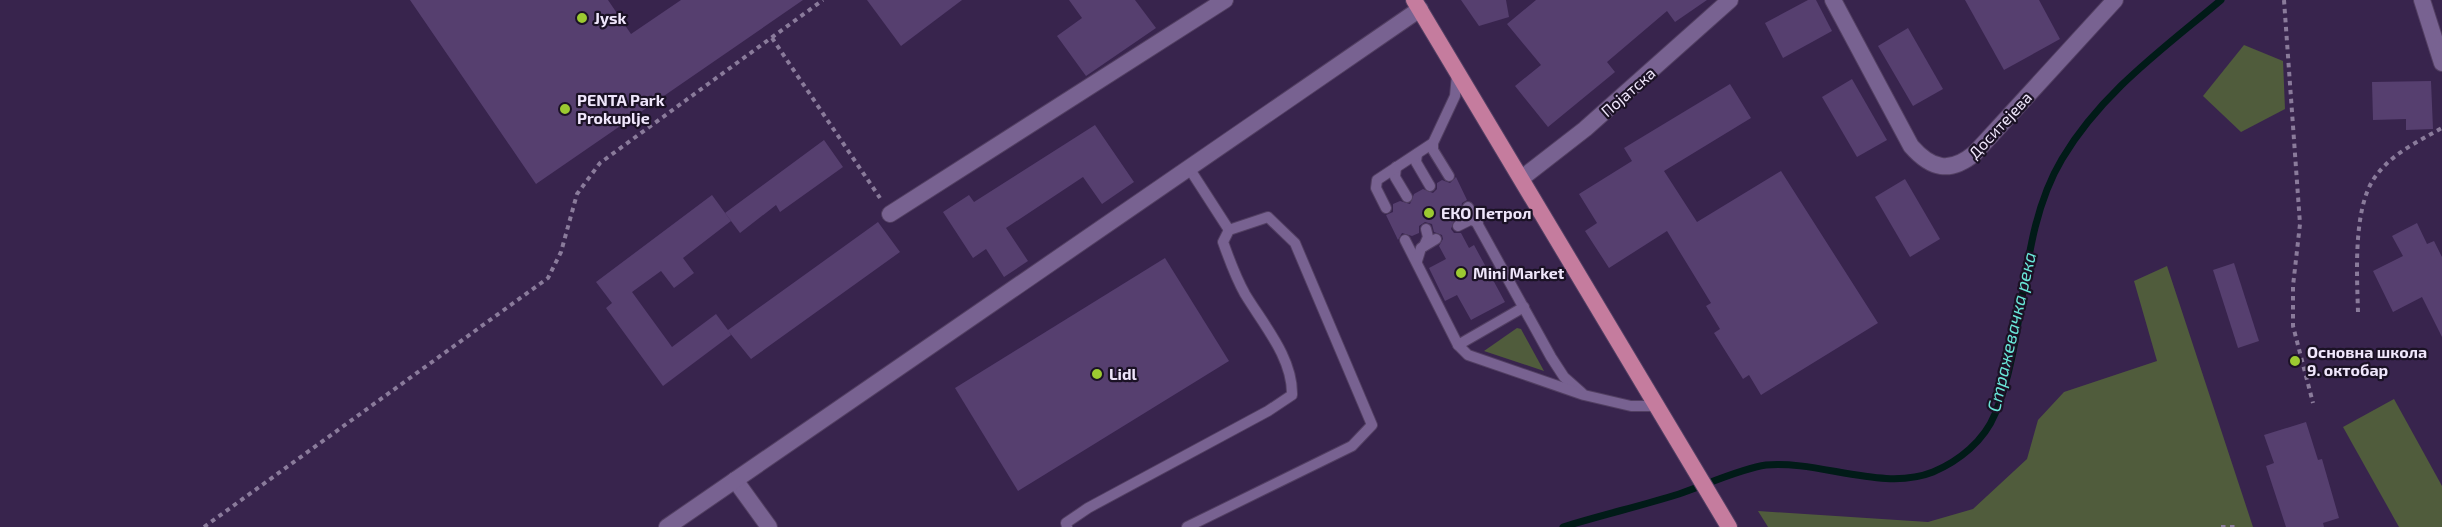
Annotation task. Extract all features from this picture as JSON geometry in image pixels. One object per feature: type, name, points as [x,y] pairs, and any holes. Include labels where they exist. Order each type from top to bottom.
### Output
[{"type":"main road","points":[[1417,5],[1729,527]]},
{"type":"street","points":[[890,214],[1225,0]]},
{"type":"street","name":"Појатска","points":[[1522,178],[1585,129],[1730,0]]},
{"type":"street","name":"Доситејева","points":[[1833,0],[1911,146],[1922,159],[1944,167],[1964,163],[1976,153],[2115,0]]},
{"type":"street","points":[[2422,0],[2442,63]]},
{"type":"street","points":[[667,527],[1189,168],[1417,5]]},
{"type":"street","points":[[735,480],[770,527]]},
{"type":"lane","points":[[1449,176],[1433,150],[1433,143],[1455,96],[1457,71]]},
{"type":"lane","points":[[1386,207],[1376,184],[1396,167],[1433,143]]},
{"type":"lane","points":[[1417,154],[1416,162],[1430,186]]},
{"type":"lane","points":[[1396,167],[1395,177],[1407,197]]},
{"type":"lane","points":[[1189,168],[1229,230]]},
{"type":"lane","points":[[1478,222],[1461,223],[1468,207],[1478,222],[1551,357],[1564,377],[1584,395]]},
{"type":"lane","points":[[1067,527],[1066,523],[1088,508],[1268,411],[1292,395],[1292,380],[1274,340],[1243,291],[1223,242],[1229,230],[1268,217],[1295,243],[1372,426],[1352,446],[1187,527]]},
{"type":"lane","points":[[1417,261],[1431,233]]},
{"type":"lane","points":[[1423,247],[1413,247],[1405,241],[1458,345],[1479,360],[1584,395],[1631,406],[1656,406]]},
{"type":"lane","points":[[1458,345],[1524,307]]},
{"type":"path","points":[[204,527],[548,278],[561,252],[577,194],[600,163],[823,0]]},
{"type":"path","points":[[2284,0],[2300,224],[2293,326],[2313,403]]},
{"type":"path","points":[[772,38],[890,214]]},
{"type":"path","points":[[2358,312],[2360,227],[2369,188],[2384,167],[2406,148],[2442,128]]},
{"type":"path","points":[[2221,527],[2239,527]]},
{"type":"green space","points":[[2244,45],[2283,61],[2285,109],[2241,132],[2203,96]]},
{"type":"green space","points":[[2167,266],[2253,527],[1768,527],[1758,511],[1928,522],[1973,509],[2027,459],[2038,420],[2064,392],[2157,361],[2134,281]]},
{"type":"green space","points":[[1517,328],[1521,329],[1544,371],[1484,351]]},
{"type":"green space","points":[[2394,399],[2442,486],[2442,527],[2399,527],[2343,427]]},
{"type":"building","name":"PENTA Park Prokuplje","points":[[410,0],[608,0],[631,34],[681,0],[803,0],[536,184]]},
{"type":"building","points":[[867,0],[962,0],[901,46]]},
{"type":"building","points":[[1069,0],[1135,0],[1156,28],[1086,76],[1057,36],[1082,18]]},
{"type":"building","points":[[1461,0],[1506,0],[1509,17],[1479,26]]},
{"type":"building","points":[[1536,0],[1707,0],[1675,22],[1667,11],[1607,62],[1615,72],[1548,127],[1515,86],[1541,65],[1507,24]]},
{"type":"building","points":[[1808,0],[1816,0],[1832,31],[1783,58],[1765,23]]},
{"type":"building","points":[[1965,0],[2039,0],[2060,39],[2004,70]]},
{"type":"building","points":[[1908,28],[1943,89],[1913,106],[1878,46]]},
{"type":"building","points":[[1852,79],[1887,140],[1857,157],[1822,97]]},
{"type":"building","points":[[2431,81],[2433,129],[2406,130],[2406,119],[2373,120],[2372,82]]},
{"type":"building","points":[[1730,84],[1751,118],[1664,171],[1697,222],[1781,171],[1878,323],[1761,395],[1749,375],[1743,379],[1714,333],[1720,329],[1706,306],[1711,303],[1667,231],[1609,268],[1585,231],[1597,223],[1579,194],[1632,161],[1624,148]]},
{"type":"building","points":[[1095,125],[1134,182],[1102,204],[1083,177],[1006,228],[1028,261],[1004,277],[986,249],[973,258],[943,212],[969,195],[974,202]]},
{"type":"building","points":[[824,140],[843,167],[780,212],[776,205],[740,233],[725,213]]},
{"type":"building","points":[[1456,177],[1467,200],[1462,203],[1461,209],[1452,214],[1455,219],[1451,229],[1454,233],[1461,233],[1469,248],[1474,245],[1505,302],[1471,320],[1457,295],[1445,301],[1429,268],[1446,259],[1439,246],[1443,239],[1442,235],[1434,232],[1432,224],[1425,222],[1419,226],[1419,233],[1412,236],[1402,233],[1398,240],[1386,215],[1393,212],[1393,204],[1400,201],[1410,204],[1414,194],[1423,189],[1433,193],[1437,189],[1437,183],[1442,180],[1450,183]]},
{"type":"building","points":[[1905,179],[1940,239],[1910,257],[1875,197]]},
{"type":"building","points":[[712,195],[731,221],[683,258],[694,273],[674,288],[661,271],[632,292],[672,347],[716,314],[728,330],[878,222],[900,252],[751,359],[729,332],[731,335],[663,386],[606,308],[612,303],[596,282]]},
{"type":"building","points":[[2417,223],[2427,244],[2434,241],[2442,257],[2442,337],[2422,297],[2393,312],[2373,271],[2403,256],[2392,236]]},
{"type":"building","points":[[1165,258],[1229,361],[1018,491],[955,388]]},
{"type":"building","points":[[2234,263],[2259,341],[2238,348],[2213,270]]},
{"type":"building","points":[[2306,422],[2318,460],[2322,459],[2339,518],[2323,523],[2324,527],[2286,527],[2266,466],[2274,463],[2264,435]]},
{"type":"waterway","name":"Стражевачка река","points":[[1563,527],[1679,494],[1734,473],[1766,465],[1807,467],[1893,479],[1933,472],[1970,449],[1990,424],[2006,383],[2037,219],[2062,159],[2078,135],[2115,92],[2156,54],[2221,0]]},
{"type":"place","name":"Jysk","points":[[582,18]]},
{"type":"place","name":"PENTA Park Prokuplje","points":[[565,109]]},
{"type":"place","name":"ЕКО Петрол","points":[[1429,213]]},
{"type":"place","name":"Mini Market","points":[[1461,273]]},
{"type":"place","name":"Основна школа 9. октобар","points":[[2295,361]]},
{"type":"place","name":"Lidl","points":[[1097,374]]}]
